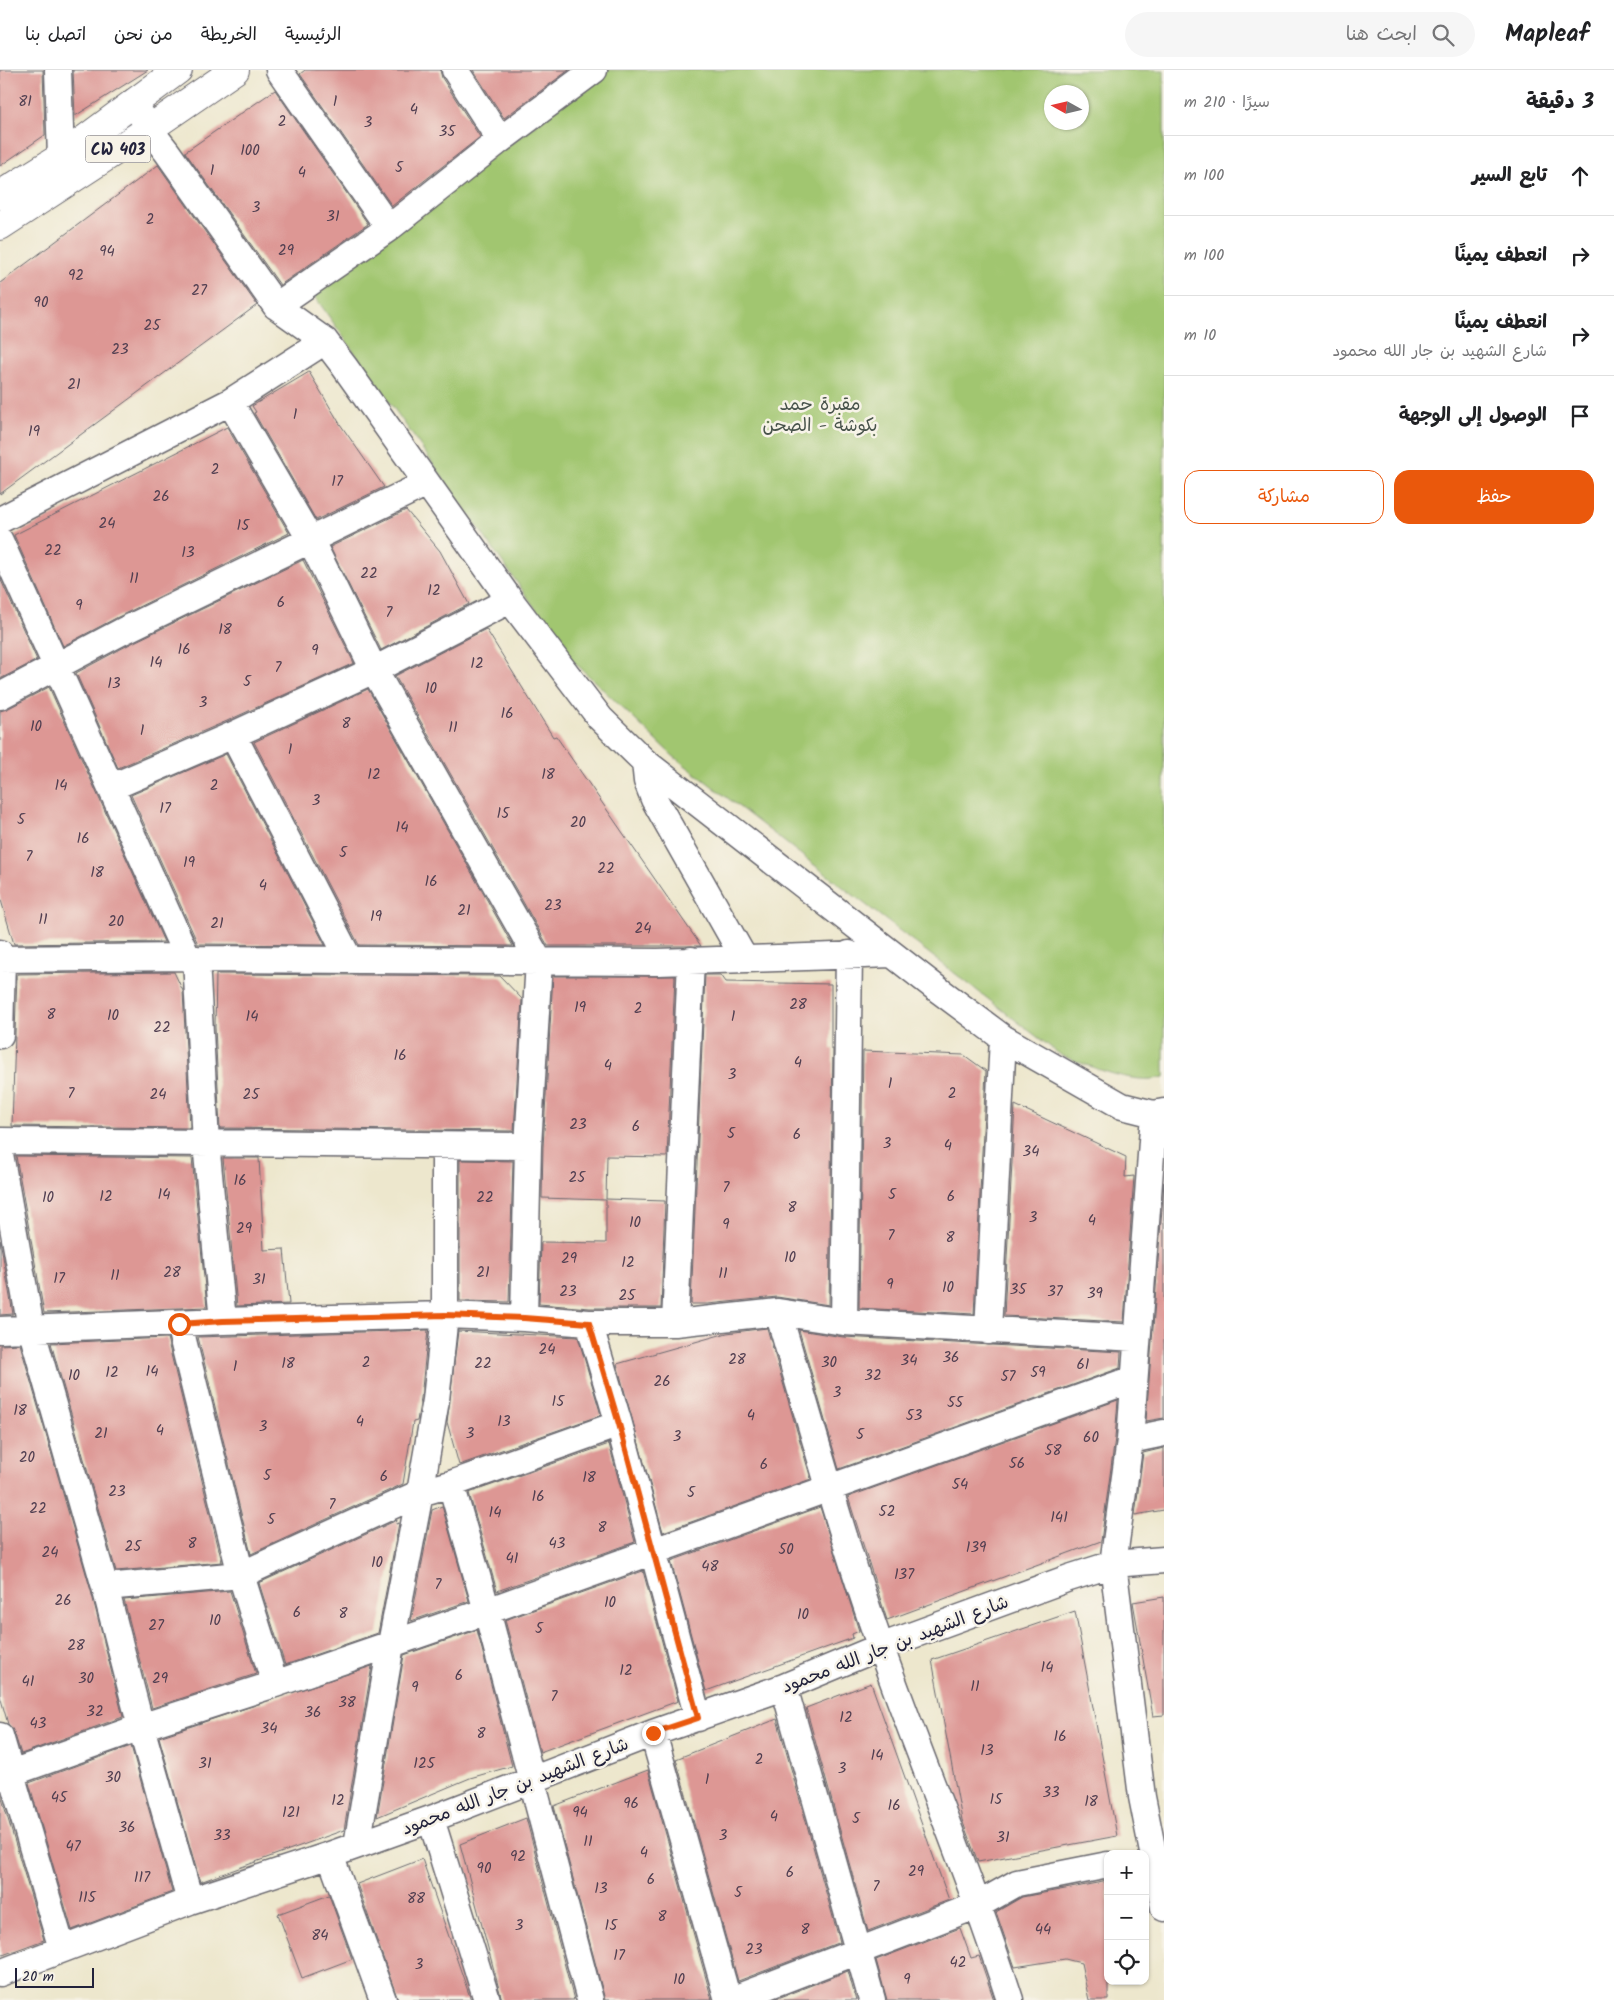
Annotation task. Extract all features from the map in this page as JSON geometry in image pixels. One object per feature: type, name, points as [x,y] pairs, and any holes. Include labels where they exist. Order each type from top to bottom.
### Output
[{"type":"main road","name":"CW 403","points":[[0,195],[61,157],[178,70]]},
{"type":"main road","name":"CW 403","points":[[0,226],[149,129],[235,70]]},
{"type":"street","points":[[58,70],[61,157]]},
{"type":"street","points":[[279,70],[388,228]]},
{"type":"street","points":[[455,70],[500,140]]},
{"type":"street","points":[[276,306],[388,228],[500,140],[594,70]]},
{"type":"street","points":[[134,102],[149,129],[276,306],[325,341],[510,600],[600,718],[645,762],[1003,1038],[1122,1106],[1159,1113],[1154,1245],[1137,1338],[1130,1440],[1114,1564],[1153,1795],[1149,1856],[1164,1908]]},
{"type":"street","points":[[0,520],[230,402],[325,341]]},
{"type":"street","points":[[230,402],[310,539],[374,670],[539,961],[528,1146],[524,1318]]},
{"type":"street","points":[[0,696],[123,631],[427,483]]},
{"type":"street","points":[[0,541],[56,668],[191,958],[223,1321]]},
{"type":"street","points":[[112,787],[233,735],[374,670],[510,600]]},
{"type":"street","points":[[233,735],[349,959]]},
{"type":"street","points":[[645,762],[647,781],[654,799],[744,958]]},
{"type":"street","points":[[844,1322],[849,954]]},
{"type":"street","points":[[0,1035],[0,957],[658,962],[892,954]]},
{"type":"street","points":[[675,1323],[691,960]]},
{"type":"street","points":[[988,1331],[1003,1038]]},
{"type":"street","points":[[0,1142],[528,1146]]},
{"type":"street","points":[[357,1845],[391,1644],[436,1400],[445,1315],[445,1146]]},
{"type":"street","points":[[0,1154],[30,1328],[105,1587],[141,1727],[190,1901]]},
{"type":"street","points":[[778,1312],[830,1489],[880,1647],[978,1905],[1010,2000]]},
{"type":"street","points":[[0,1330],[445,1315],[589,1323],[675,1323],[778,1312],[844,1322],[1137,1338]]},
{"type":"street","points":[[589,1323],[619,1424],[698,1718]]},
{"type":"street","points":[[179,1324],[241,1575],[275,1684]]},
{"type":"street","points":[[5,1775],[141,1727],[275,1684],[487,1611],[1133,1379]]},
{"type":"street","points":[[105,1587],[241,1575],[420,1493],[451,1484],[619,1424]]},
{"type":"street","points":[[1130,1440],[1164,1433]]},
{"type":"street","points":[[451,1484],[487,1611],[590,2000]]},
{"type":"street","name":"شارع الشهيد بن جار الله محمود","points":[[0,1973],[190,1901],[431,1820],[653,1733],[784,1687],[880,1647],[1114,1564],[1164,1560]]},
{"type":"street","points":[[784,1687],[872,2000]]},
{"type":"street","points":[[653,1733],[729,2000],[978,1905],[1017,1883],[1104,1865]]},
{"type":"street","points":[[0,1736],[5,1775],[62,1949]]},
{"type":"street","points":[[431,1820],[486,2000]]},
{"type":"street","points":[[330,1855],[383,2000]]},
{"type":"green space","name":"مقبرة حمد بكوشة - الصحن","points":[[607,70],[1164,70],[1164,1077],[1139,1079],[1126,1077],[1112,1074],[1062,1056],[673,756],[571,659],[313,294]]},
{"type":"building","points":[[0,70],[43,70],[45,135],[0,166]]},
{"type":"building","points":[[73,70],[148,70],[75,116]]},
{"type":"building","points":[[305,70],[440,70],[442,78],[480,137],[392,206],[300,74]]},
{"type":"building","points":[[473,70],[569,70],[504,118]]},
{"type":"building","points":[[275,90],[368,224],[280,285],[185,152]]},
{"type":"building","points":[[158,165],[257,305],[0,494],[0,283]]},
{"type":"building","points":[[309,372],[340,424],[384,487],[316,520],[254,413],[256,412],[252,406]]},
{"type":"building","points":[[227,427],[289,533],[63,646],[14,535]]},
{"type":"building","points":[[406,510],[440,551],[469,604],[381,650],[330,547]]},
{"type":"building","points":[[303,560],[354,663],[118,768],[76,673],[130,644]]},
{"type":"building","points":[[0,578],[37,660],[0,679]]},
{"type":"building","points":[[486,629],[553,737],[556,736],[701,946],[548,946],[395,676]]},
{"type":"building","points":[[49,687],[164,942],[14,944],[0,897],[0,711]]},
{"type":"building","points":[[368,689],[513,946],[359,945],[254,742]]},
{"type":"building","points":[[226,754],[325,945],[198,944],[131,795]]},
{"type":"building","points":[[174,972],[183,991],[190,1128],[12,1126],[17,974]]},
{"type":"building","points":[[216,974],[500,976],[522,999],[514,1131],[220,1128],[215,1027]]},
{"type":"building","points":[[705,975],[721,975],[726,982],[831,984],[831,1049],[833,1049],[829,1305],[777,1297],[691,1304]]},
{"type":"building","points":[[553,976],[675,976],[667,1157],[607,1156],[606,1199],[665,1201],[661,1308],[590,1308],[539,1304],[541,1242],[606,1243],[606,1200],[542,1198],[543,1147]]},
{"type":"building","points":[[863,1051],[964,1055],[986,1071],[974,1314],[859,1308]]},
{"type":"building","points":[[1015,1105],[1126,1157],[1125,1177],[1134,1176],[1124,1322],[1004,1316]]},
{"type":"building","points":[[16,1156],[192,1158],[207,1307],[44,1313]]},
{"type":"building","points":[[223,1158],[259,1158],[264,1250],[284,1249],[289,1304],[237,1306]]},
{"type":"building","points":[[460,1160],[513,1161],[509,1302],[460,1301]]},
{"type":"building","points":[[1164,1182],[1164,1418],[1146,1421]]},
{"type":"building","points":[[0,1240],[13,1314],[0,1315]]},
{"type":"building","points":[[767,1328],[811,1479],[663,1532],[617,1364],[727,1333]]},
{"type":"building","points":[[428,1330],[421,1398],[417,1421],[413,1422],[403,1484],[251,1554],[198,1337]]},
{"type":"building","points":[[799,1330],[843,1337],[1121,1352],[1120,1368],[839,1469]]},
{"type":"building","points":[[458,1331],[578,1337],[601,1415],[459,1465],[447,1422]]},
{"type":"building","points":[[167,1338],[222,1562],[116,1571],[51,1343]]},
{"type":"building","points":[[20,1344],[91,1591],[123,1717],[21,1754],[14,1732],[8,1724],[0,1696],[0,1345]]},
{"type":"building","points":[[1118,1400],[1115,1438],[1101,1541],[887,1620],[848,1497]]},
{"type":"building","points":[[609,1444],[635,1542],[497,1591],[469,1493]]},
{"type":"building","points":[[1164,1448],[1164,1510],[1135,1515],[1143,1453]]},
{"type":"building","points":[[442,1506],[469,1601],[411,1621],[432,1510]]},
{"type":"building","points":[[820,1507],[859,1631],[852,1634],[853,1638],[706,1691],[671,1561]]},
{"type":"building","points":[[397,1520],[396,1524],[399,1523],[378,1633],[285,1665],[259,1583]]},
{"type":"building","points":[[643,1571],[678,1701],[540,1752],[505,1620]]},
{"type":"building","points":[[230,1591],[256,1674],[152,1708],[124,1600]]},
{"type":"building","points":[[1164,1597],[1164,1715],[1153,1716],[1133,1602]]},
{"type":"building","points":[[1075,1611],[1117,1836],[978,1862],[962,1820],[932,1660]]},
{"type":"building","points":[[477,1630],[512,1766],[470,1778],[377,1817],[404,1655]]},
{"type":"building","points":[[372,1666],[344,1830],[200,1882],[159,1737]]},
{"type":"building","points":[[871,1683],[949,1900],[868,1931],[806,1708]]},
{"type":"building","points":[[777,1719],[840,1942],[738,1981],[676,1759]]},
{"type":"building","points":[[131,1746],[172,1892],[72,1930],[29,1783]]},
{"type":"building","points":[[648,1770],[712,2000],[605,2000],[554,1806]]},
{"type":"building","points":[[0,1792],[44,1940],[0,1956]]},
{"type":"building","points":[[526,1818],[574,2000],[502,2000],[460,1844]]},
{"type":"building","points":[[422,1859],[471,2000],[398,2000],[357,1884]]},
{"type":"building","points":[[1104,1882],[1104,1985],[1108,1985],[1108,2000],[1089,2000],[1081,1963],[1065,1959],[1015,1967],[996,1912],[1022,1897]]},
{"type":"building","points":[[329,1895],[352,1959],[302,1978],[278,1914]]},
{"type":"building","points":[[960,1928],[971,1958],[979,1956],[994,2000],[887,2000],[876,1960]]},
{"type":"building","points":[[848,1971],[856,2000],[773,2000]]},
{"type":"route","points":[[179,1324],[223,1321],[445,1315],[589,1323],[619,1424],[698,1718],[653,1733]]}]
